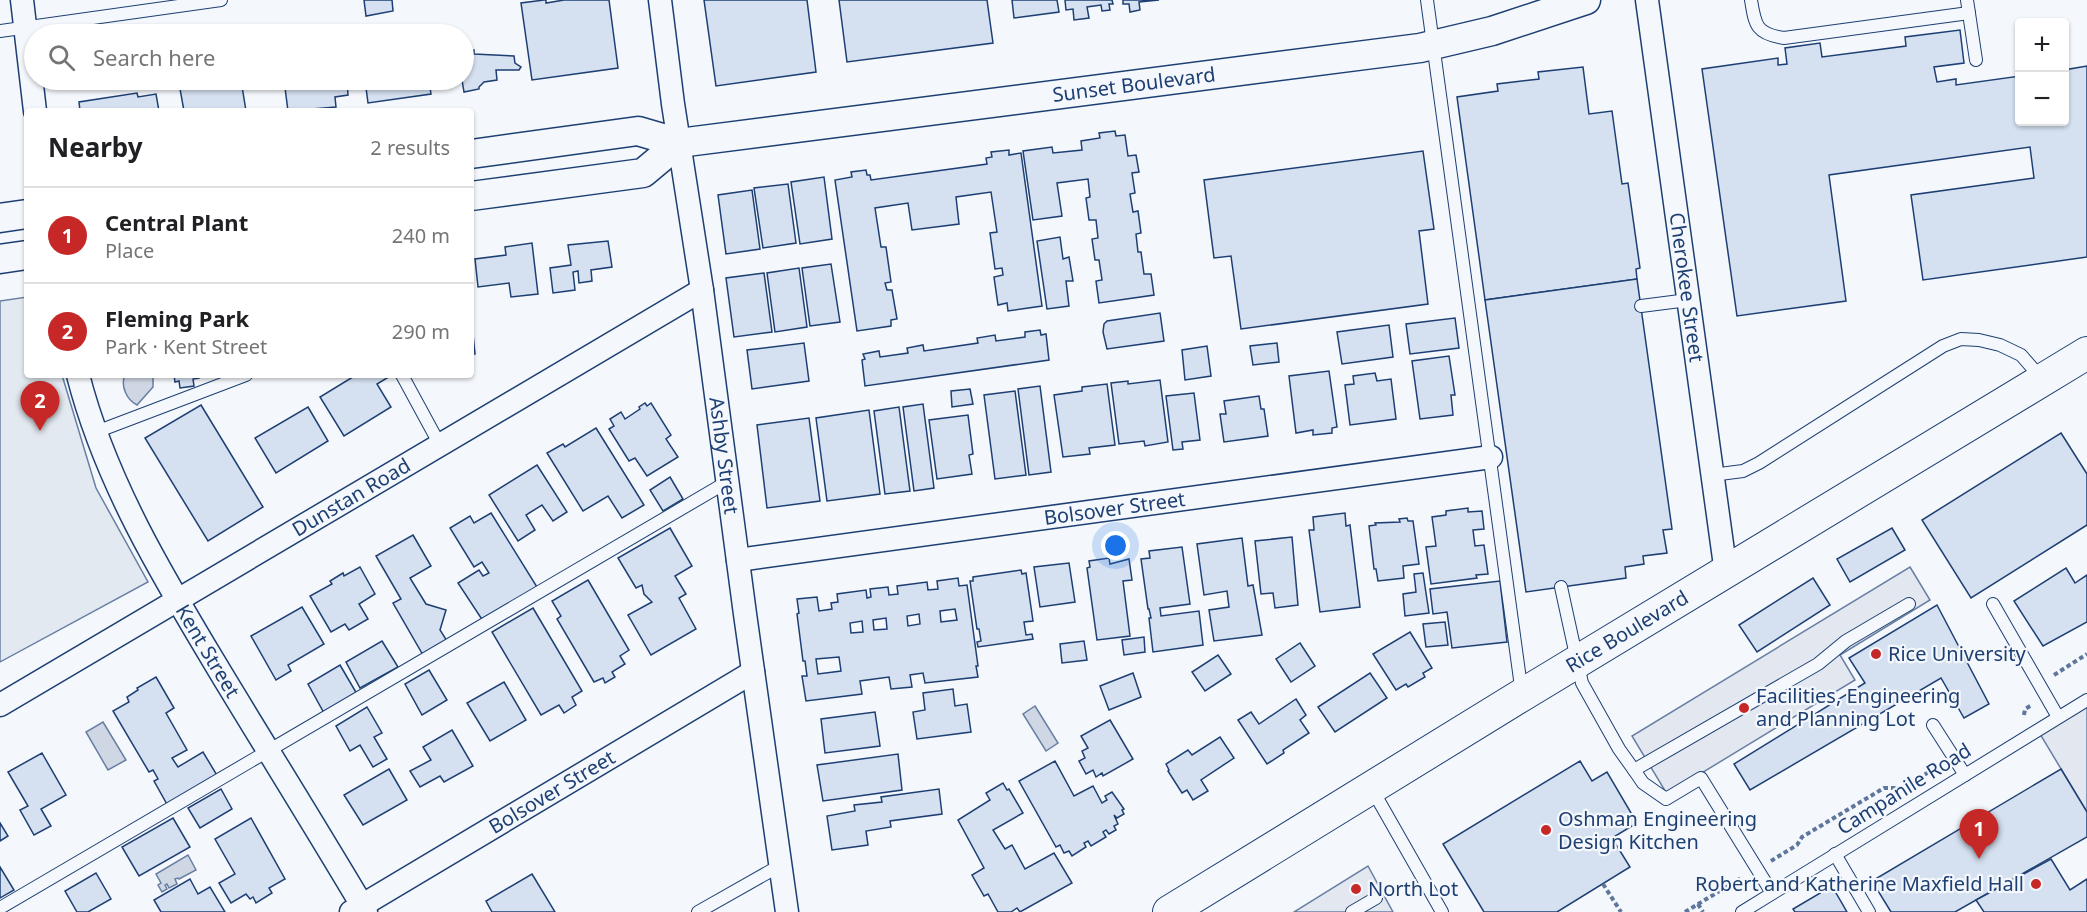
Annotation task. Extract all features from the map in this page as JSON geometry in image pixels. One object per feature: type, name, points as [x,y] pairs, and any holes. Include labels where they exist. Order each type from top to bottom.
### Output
[{"type":"main road","name":"Rice Boulevard","points":[[1169,912],[2087,353]]},
{"type":"street","points":[[22,0],[25,24]]},
{"type":"street","name":"Ashby Street","points":[[660,0],[787,912]]},
{"type":"street","name":"Sunset Boulevard","points":[[474,154],[638,131],[679,143],[1420,48],[1492,31],[1586,0]]},
{"type":"street","name":"Cherokee Street","points":[[1647,0],[1726,573]]},
{"type":"street","points":[[33,90],[35,108]]},
{"type":"street","points":[[474,196],[643,173],[679,143]]},
{"type":"street","points":[[0,218],[24,214]]},
{"type":"street","points":[[0,259],[24,255]]},
{"type":"street","name":"Dunstan Road","points":[[0,705],[702,290]]},
{"type":"street","name":"Kent Street","points":[[79,378],[107,465],[177,601],[269,752],[360,910]]},
{"type":"street","name":"Bolsover Street","points":[[738,560],[1491,457]]},
{"type":"street","name":"Bolsover Street","points":[[360,910],[753,672]]},
{"type":"lane","points":[[54,24],[221,0]]},
{"type":"lane","points":[[1427,0],[1522,695]]},
{"type":"lane","points":[[1751,0],[1754,22],[1761,31],[1784,38],[1968,6],[1976,60]]},
{"type":"lane","points":[[0,31],[24,28]]},
{"type":"lane","points":[[1641,306],[1688,300]]},
{"type":"lane","points":[[1712,475],[1743,471],[1759,463],[1943,346],[1961,339],[2000,345],[2020,355],[2043,380]]},
{"type":"lane","points":[[96,432],[238,378]]},
{"type":"lane","points":[[404,378],[440,445]]},
{"type":"lane","points":[[0,908],[728,482]]},
{"type":"lane","points":[[1561,586],[1582,683],[1619,749],[1643,783],[1666,800],[1701,778],[1772,893]]},
{"type":"lane","points":[[1634,770],[1818,664],[1846,642],[1909,604]]},
{"type":"lane","points":[[1993,604],[2055,719]]},
{"type":"lane","name":"Campanile Road","points":[[1742,912],[2087,700]]},
{"type":"lane","points":[[1933,725],[1965,774]]},
{"type":"lane","points":[[1371,788],[1442,912]]},
{"type":"lane","points":[[1835,854],[1869,912]]},
{"type":"lane","points":[[698,912],[781,865]]},
{"type":"lane","points":[[1352,912],[1376,898]]},
{"type":"path","points":[[2024,715],[2029,712],[2055,719]]},
{"type":"path","points":[[1685,912],[1797,845],[1802,837],[1884,788],[1902,788],[1954,757]]},
{"type":"path","points":[[1603,884],[1621,912]]},
{"type":"path","points":[[1698,904],[1703,912]]},
{"type":"shaded area","points":[[24,297],[24,378],[63,378],[96,488],[148,582],[0,662],[0,301]]},
{"type":"shaded area","points":[[153,378],[153,387],[137,405],[125,392],[124,379]]},
{"type":"shaded area","name":"Facilities, Engineering and Planning Lot","points":[[1910,567],[1930,600],[1840,655],[1855,680],[1667,794],[1632,736]]},
{"type":"shaded area","points":[[2087,699],[2087,812],[2037,729]]},
{"type":"shaded area","points":[[1035,706],[1058,743],[1046,751],[1023,714]]},
{"type":"shaded area","points":[[103,722],[126,760],[108,770],[86,732]]},
{"type":"shaded area","points":[[188,855],[196,870],[175,879],[177,884],[169,888],[167,884],[165,885],[167,889],[162,892],[158,885],[161,883],[156,874]]},
{"type":"shaded area","name":"North Lot","points":[[1368,866],[1393,912],[1294,912]]},
{"type":"building","points":[[364,0],[392,0],[393,11],[366,16]]},
{"type":"building","points":[[546,0],[546,3],[564,0],[609,0],[618,68],[532,80],[521,3]]},
{"type":"building","points":[[704,0],[807,0],[816,72],[716,86]]},
{"type":"building","points":[[839,0],[987,0],[993,43],[847,62]]},
{"type":"building","points":[[1012,0],[1057,0],[1059,12],[1014,18]]},
{"type":"building","points":[[1065,0],[1112,0],[1113,4],[1109,4],[1110,10],[1102,11],[1101,5],[1087,7],[1089,18],[1074,20],[1073,9],[1066,10]]},
{"type":"building","points":[[1123,0],[1159,0],[1139,2],[1140,10],[1130,12],[1129,4],[1123,4]]},
{"type":"building","points":[[1960,30],[1964,63],[1934,67],[1937,82],[1956,79],[1956,85],[2015,77],[2015,126],[2069,126],[2069,69],[2087,66],[2087,257],[1923,280],[1911,195],[2034,178],[2030,147],[1829,175],[1846,301],[1737,316],[1702,69],[1778,58],[1778,65],[1787,64],[1785,48],[1820,43],[1822,57],[1906,46],[1905,37]]},
{"type":"building","points":[[474,54],[514,56],[515,63],[521,67],[519,70],[496,70],[497,80],[484,82],[479,89],[474,90]]},
{"type":"building","points":[[1583,67],[1589,114],[1612,111],[1622,184],[1628,183],[1640,268],[1636,269],[1637,279],[1485,300],[1457,97],[1498,91],[1497,84],[1539,79],[1538,72]]},
{"type":"building","points":[[180,90],[243,90],[246,108],[183,108]]},
{"type":"building","points":[[285,90],[348,90],[348,95],[335,97],[336,107],[288,108]]},
{"type":"building","points":[[366,90],[430,90],[431,94],[368,103]]},
{"type":"building","points":[[137,93],[138,97],[156,94],[158,108],[80,108],[79,102]]},
{"type":"building","points":[[1115,131],[1116,136],[1125,135],[1128,156],[1136,155],[1139,172],[1132,173],[1135,193],[1130,194],[1133,212],[1138,211],[1141,233],[1136,234],[1138,252],[1141,252],[1144,274],[1151,274],[1154,295],[1099,303],[1096,281],[1102,280],[1099,260],[1095,260],[1092,239],[1098,238],[1096,220],[1089,220],[1086,198],[1090,197],[1088,179],[1057,183],[1062,216],[1033,220],[1023,151],[1052,147],[1053,153],[1082,150],[1081,141],[1100,138],[1099,133]]},
{"type":"building","points":[[1009,150],[1009,155],[1021,153],[1042,306],[1008,311],[1007,303],[998,305],[994,277],[1003,275],[1002,268],[995,269],[990,233],[997,232],[991,192],[956,197],[959,224],[912,230],[908,203],[875,208],[881,247],[886,247],[891,282],[885,283],[887,290],[892,290],[897,319],[891,320],[891,326],[857,331],[835,180],[852,177],[851,172],[866,170],[871,180],[987,164],[986,158],[992,157],[991,152]]},
{"type":"building","points":[[1423,151],[1434,229],[1419,231],[1428,304],[1241,329],[1231,256],[1214,258],[1204,180]]},
{"type":"building","points":[[824,177],[832,239],[800,244],[791,182]]},
{"type":"building","points":[[788,184],[796,243],[763,248],[754,188]]},
{"type":"building","points":[[752,190],[760,249],[726,254],[718,195]]},
{"type":"building","points":[[1060,237],[1063,259],[1069,257],[1073,281],[1066,281],[1069,306],[1047,309],[1037,241]]},
{"type":"building","points":[[608,241],[612,267],[591,270],[592,281],[579,283],[578,271],[573,272],[575,290],[553,293],[550,268],[571,265],[568,245]]},
{"type":"building","points":[[532,243],[538,294],[511,297],[509,283],[478,287],[475,259],[506,255],[505,247]]},
{"type":"building","points":[[831,264],[840,322],[810,326],[802,268]]},
{"type":"building","points":[[799,268],[807,327],[775,332],[767,273]]},
{"type":"building","points":[[764,273],[772,332],[734,337],[726,278]]},
{"type":"building","points":[[1637,279],[1672,529],[1663,530],[1667,553],[1643,556],[1644,564],[1625,567],[1626,578],[1526,592],[1485,300]]},
{"type":"building","points":[[1160,313],[1164,341],[1107,349],[1103,332],[1107,321]]},
{"type":"building","points":[[1455,318],[1459,348],[1410,354],[1406,324]]},
{"type":"building","points":[[1389,325],[1393,357],[1342,364],[1337,332]]},
{"type":"building","points":[[1040,330],[1041,335],[1046,334],[1049,360],[865,386],[863,354],[879,351],[880,357],[908,353],[907,348],[923,345],[924,351],[978,343],[977,338],[995,335],[996,341],[1025,337],[1025,332]]},
{"type":"building","points":[[804,343],[809,381],[752,389],[747,350]]},
{"type":"building","points":[[1277,343],[1279,362],[1253,365],[1250,346]]},
{"type":"building","points":[[1207,346],[1211,376],[1185,380],[1182,350]]},
{"type":"building","points":[[1449,356],[1455,395],[1451,395],[1453,415],[1420,419],[1412,361]]},
{"type":"building","points":[[1329,371],[1337,427],[1332,428],[1332,433],[1313,435],[1313,430],[1296,433],[1289,376]]},
{"type":"building","points":[[1375,373],[1377,381],[1391,379],[1396,419],[1350,425],[1345,385],[1354,384],[1353,376]]},
{"type":"building","points":[[174,378],[199,378],[193,379],[194,386],[180,388],[179,381],[175,382]]},
{"type":"building","points":[[351,378],[387,378],[377,384],[391,407],[344,436],[320,397]]},
{"type":"building","points":[[1160,380],[1168,442],[1145,446],[1144,441],[1119,444],[1111,383],[1128,381],[1128,384]]},
{"type":"building","points":[[1107,384],[1115,445],[1089,448],[1090,454],[1063,457],[1054,395],[1082,391],[1082,387]]},
{"type":"building","points":[[1040,386],[1051,472],[1029,475],[1018,389]]},
{"type":"building","points":[[970,389],[973,404],[952,407],[951,391]]},
{"type":"building","points":[[1015,391],[1026,475],[995,479],[984,395]]},
{"type":"building","points":[[1194,393],[1200,440],[1182,442],[1183,449],[1173,450],[1166,396]]},
{"type":"building","points":[[1259,396],[1261,409],[1264,409],[1268,436],[1224,442],[1220,414],[1226,414],[1224,401]]},
{"type":"building","points":[[645,403],[647,406],[651,403],[671,435],[666,439],[678,457],[647,476],[635,458],[629,461],[609,429],[614,426],[610,419],[621,412],[625,419]]},
{"type":"building","points":[[923,404],[934,488],[914,491],[903,407]]},
{"type":"building","points":[[201,405],[263,507],[208,541],[145,438]]},
{"type":"building","points":[[308,407],[328,441],[276,473],[255,438]]},
{"type":"building","points":[[899,407],[910,491],[885,494],[874,411]]},
{"type":"building","points":[[869,410],[880,494],[827,501],[816,418]]},
{"type":"building","points":[[968,415],[973,454],[969,455],[972,474],[937,479],[929,420]]},
{"type":"building","points":[[809,418],[820,501],[767,508],[757,425]]},
{"type":"building","points":[[596,428],[644,505],[622,518],[608,496],[583,511],[547,453],[563,444],[565,447]]},
{"type":"building","points":[[2061,433],[2087,474],[2087,525],[1971,598],[1922,520]]},
{"type":"building","points":[[537,465],[567,512],[553,521],[542,505],[526,515],[535,530],[518,541],[489,495]]},
{"type":"building","points":[[670,477],[683,499],[663,511],[650,490]]},
{"type":"building","points":[[1468,508],[1468,512],[1482,511],[1484,529],[1473,530],[1475,546],[1484,545],[1488,574],[1476,575],[1477,578],[1431,584],[1426,547],[1436,546],[1432,517],[1446,515],[1446,511]]},
{"type":"building","points":[[491,513],[537,587],[483,621],[458,583],[479,570],[483,576],[489,573],[482,562],[474,567],[450,528],[470,516],[474,523]]},
{"type":"building","points":[[1345,513],[1346,526],[1350,525],[1360,607],[1320,612],[1309,530],[1314,530],[1313,517]]},
{"type":"building","points":[[1407,518],[1408,521],[1413,521],[1419,564],[1403,566],[1404,578],[1378,581],[1376,569],[1374,569],[1369,526],[1376,525],[1375,523],[1400,522],[1399,519]]},
{"type":"building","points":[[670,528],[692,566],[675,576],[686,594],[679,598],[696,629],[651,655],[628,615],[652,602],[644,594],[642,585],[636,588],[618,558]]},
{"type":"building","points":[[1892,528],[1905,550],[1850,582],[1837,559]]},
{"type":"building","points":[[413,535],[431,566],[410,578],[426,604],[446,610],[440,630],[447,641],[423,655],[393,603],[401,599],[376,556]]},
{"type":"building","points":[[1292,537],[1298,605],[1275,608],[1273,593],[1261,594],[1255,541]]},
{"type":"building","points":[[1242,538],[1248,586],[1253,585],[1262,635],[1214,641],[1209,610],[1229,607],[1227,591],[1204,595],[1197,544]]},
{"type":"building","points":[[1182,547],[1190,604],[1160,608],[1161,616],[1199,611],[1203,645],[1153,652],[1149,618],[1151,618],[1141,559],[1150,558],[1149,551]]},
{"type":"building","points":[[1109,558],[1110,564],[1129,559],[1132,580],[1123,581],[1130,636],[1097,640],[1087,568],[1090,567],[1089,561]]},
{"type":"building","points":[[1069,563],[1075,602],[1040,607],[1034,567]]},
{"type":"building","points":[[360,567],[375,594],[359,604],[368,619],[349,630],[345,624],[331,632],[310,596],[332,584],[330,581],[343,573],[344,576]]},
{"type":"building","points":[[2066,568],[2075,583],[2087,575],[2087,622],[2043,646],[2014,601]]},
{"type":"building","points":[[1021,570],[1022,574],[1026,573],[1033,621],[1024,622],[1026,635],[1032,634],[1033,639],[978,647],[977,642],[981,641],[970,581],[973,581],[973,577]]},
{"type":"building","points":[[1423,573],[1429,613],[1405,616],[1403,594],[1416,592],[1414,574]]},
{"type":"building","points":[[958,578],[959,586],[967,585],[978,677],[925,683],[923,673],[910,675],[912,687],[891,689],[889,677],[860,681],[862,694],[806,701],[802,676],[807,676],[805,661],[803,661],[797,599],[817,597],[819,611],[832,609],[831,603],[838,602],[837,594],[866,590],[867,598],[871,597],[870,589],[888,587],[889,595],[898,594],[897,586],[927,582],[928,590],[938,589],[937,581]],"holes":[[[955,609],[957,620],[941,622],[940,611]],[[919,614],[920,624],[908,626],[907,616]],[[886,618],[887,629],[874,630],[873,620]],[[862,621],[863,632],[851,633],[850,623]],[[839,657],[841,671],[818,674],[816,659]]]},
{"type":"building","points":[[1813,578],[1830,605],[1757,652],[1739,625]]},
{"type":"building","points":[[588,580],[629,650],[620,656],[625,664],[612,672],[615,677],[605,683],[603,678],[594,682],[557,619],[561,616],[552,601]]},
{"type":"building","points":[[1500,581],[1507,642],[1452,648],[1447,612],[1433,614],[1430,589]]},
{"type":"building","points":[[1937,605],[1989,704],[1964,718],[1941,678],[1750,790],[1734,764],[1865,683],[1849,658]]},
{"type":"building","points":[[302,607],[324,644],[288,665],[291,671],[276,680],[251,636]]},
{"type":"building","points":[[533,608],[582,691],[572,697],[576,705],[564,713],[559,705],[541,715],[492,632]]},
{"type":"building","points":[[1445,622],[1448,645],[1426,647],[1423,624]]},
{"type":"building","points":[[1410,632],[1432,668],[1423,673],[1425,677],[1408,687],[1406,684],[1396,690],[1373,654]]},
{"type":"building","points":[[1144,637],[1145,652],[1124,655],[1122,640]]},
{"type":"building","points":[[382,641],[398,667],[360,688],[346,662]]},
{"type":"building","points":[[1084,641],[1087,660],[1062,663],[1060,644]]},
{"type":"building","points":[[1300,643],[1315,666],[1291,682],[1276,659]]},
{"type":"building","points":[[1218,655],[1231,674],[1205,691],[1192,672]]},
{"type":"building","points":[[340,665],[357,694],[324,713],[308,684]]},
{"type":"building","points":[[429,670],[447,700],[422,715],[405,684]]},
{"type":"building","points":[[1133,673],[1141,697],[1109,710],[1100,686]]},
{"type":"building","points":[[1370,673],[1387,698],[1335,732],[1318,707]]},
{"type":"building","points":[[156,677],[174,708],[166,713],[187,750],[172,758],[178,767],[203,752],[218,777],[168,806],[154,781],[158,779],[153,770],[149,772],[113,711],[129,702],[127,697],[138,690],[137,688]]},
{"type":"building","points":[[504,682],[526,720],[490,741],[467,703]]},
{"type":"building","points":[[953,689],[955,706],[967,704],[971,732],[917,739],[913,712],[925,710],[923,693]]},
{"type":"building","points":[[1296,699],[1306,715],[1300,720],[1309,733],[1267,764],[1238,720],[1251,712],[1259,724]]},
{"type":"building","points":[[367,707],[382,733],[374,737],[387,759],[373,767],[360,745],[350,751],[336,726]]},
{"type":"building","points":[[875,712],[880,746],[825,753],[821,719]]},
{"type":"building","points":[[1110,720],[1133,759],[1103,776],[1102,773],[1096,777],[1093,770],[1086,774],[1079,761],[1085,758],[1082,751],[1088,748],[1081,736]]},
{"type":"building","points":[[452,730],[473,766],[444,782],[440,776],[420,787],[410,771],[431,760],[423,747]]},
{"type":"building","points":[[1220,737],[1234,758],[1201,780],[1208,791],[1193,800],[1187,790],[1182,793],[1166,764],[1188,750],[1192,755]]},
{"type":"building","points":[[42,753],[66,795],[41,809],[51,826],[34,835],[20,810],[28,806],[8,772]]},
{"type":"building","points":[[898,754],[902,790],[823,801],[817,765]]},
{"type":"building","points":[[1055,761],[1074,796],[1093,786],[1102,803],[1107,800],[1105,796],[1112,792],[1124,809],[1122,810],[1124,814],[1117,818],[1114,815],[1118,824],[1114,826],[1116,830],[1109,834],[1106,830],[1103,832],[1106,837],[1091,846],[1088,841],[1084,843],[1086,847],[1072,856],[1069,851],[1064,853],[1060,845],[1056,847],[1019,781]]},
{"type":"building","name":"Oshman Engineering Design Kitchen","points":[[1580,761],[1592,781],[1607,772],[1637,823],[1612,838],[1630,867],[1557,912],[1484,912],[1443,844]]},
{"type":"building","points":[[389,769],[407,800],[363,825],[344,795]]},
{"type":"building","points":[[2061,769],[2087,812],[2087,837],[1955,912],[1891,912],[1872,881]]},
{"type":"building","points":[[1003,783],[1023,813],[993,830],[1005,849],[1012,845],[1025,869],[1054,853],[1072,883],[1020,912],[1017,908],[1011,912],[998,912],[988,894],[984,896],[972,875],[984,868],[958,820],[990,800],[986,793]]},
{"type":"building","points":[[221,789],[232,809],[200,828],[188,808]]},
{"type":"building","points":[[939,789],[942,814],[890,821],[891,827],[866,831],[868,845],[832,850],[827,816],[855,811],[854,805],[882,802],[881,797]]},
{"type":"building","points":[[173,818],[190,847],[139,876],[122,847]]},
{"type":"building","points":[[251,818],[285,879],[269,888],[272,893],[256,903],[253,897],[250,899],[246,894],[231,903],[219,883],[235,874],[215,839]]},
{"type":"building","points":[[0,823],[8,836],[0,841]]},
{"type":"building","name":"Robert and Katherine Maxfield Hall","points":[[2051,859],[2070,890],[2087,879],[2087,912],[1984,912],[1976,900]]},
{"type":"building","points":[[0,867],[14,890],[0,898]]},
{"type":"building","points":[[96,873],[111,899],[88,912],[77,912],[65,891]]},
{"type":"building","points":[[532,874],[555,912],[492,912],[486,901]]},
{"type":"building","points":[[190,879],[198,894],[210,887],[225,912],[161,912],[154,900]]},
{"type":"building","points":[[1832,886],[1847,912],[1795,912],[1793,909]]},
{"type":"place","name":"Fleming Park","points":[[40,431]]},
{"type":"place","name":"Rice University","points":[[1876,654]]},
{"type":"place","name":"Facilities, Engineering and Planning Lot","points":[[1744,708]]},
{"type":"place","name":"Oshman Engineering Design Kitchen","points":[[1546,830]]},
{"type":"place","name":"Central Plant","points":[[1979,859]]},
{"type":"place","name":"Robert and Katherine Maxfield Hall","points":[[2036,884]]},
{"type":"place","name":"North Lot","points":[[1356,889]]}]
